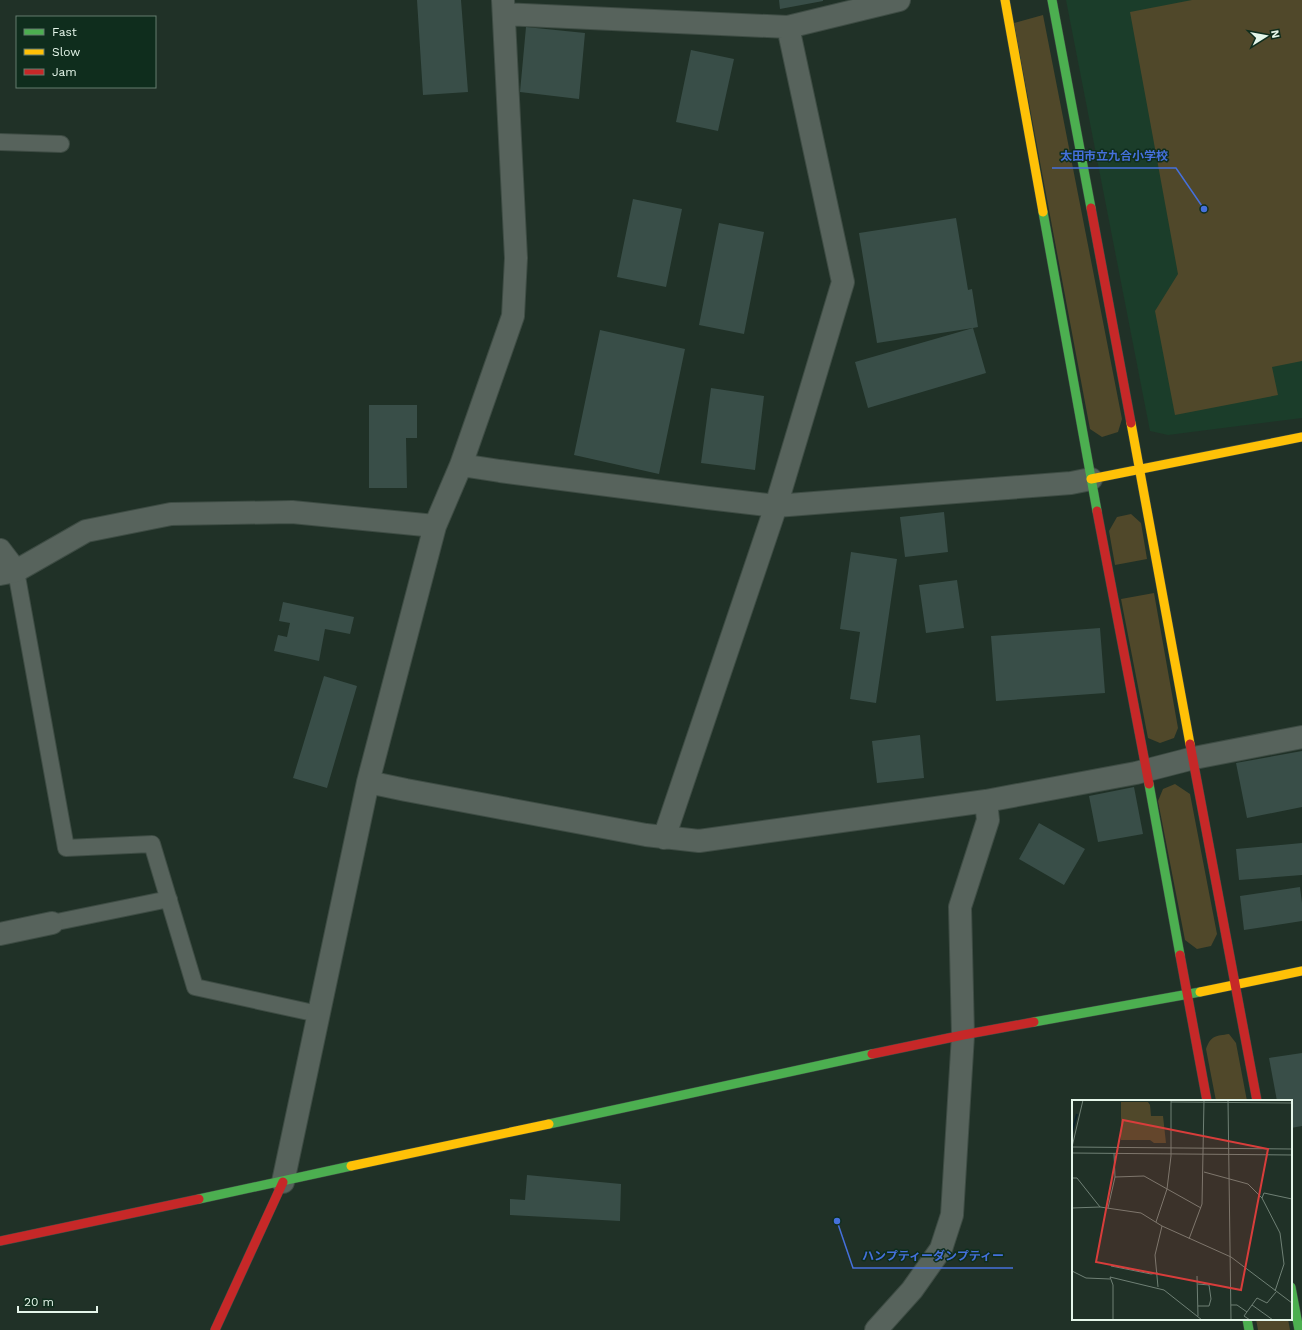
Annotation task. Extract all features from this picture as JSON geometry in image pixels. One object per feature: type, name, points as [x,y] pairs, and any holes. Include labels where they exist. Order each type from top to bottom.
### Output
[{"type":"street","points":[[215,1330],[283,1182],[368,782],[435,526],[461,464],[513,316],[516,258],[504,7],[788,27],[899,0]]},
{"type":"street","points":[[1005,0],[1091,480],[1147,771],[1207,1100]]},
{"type":"street","points":[[1052,0],[1257,1100]]},
{"type":"street","points":[[664,838],[776,506],[843,282],[788,27]]},
{"type":"street","points":[[461,464],[500,471],[776,506],[1071,483],[1302,437]]},
{"type":"street","points":[[0,550],[8,572],[86,531],[171,514],[292,512],[435,526]]},
{"type":"street","points":[[368,782],[664,838],[699,841],[986,801],[1147,771],[1194,758],[1302,737]]},
{"type":"street","points":[[876,1330],[912,1290],[941,1249],[952,1215],[963,1035],[960,907],[988,820],[986,801]]},
{"type":"street","points":[[0,934],[52,923]]},
{"type":"street","points":[[0,1241],[283,1182],[963,1035],[1187,995],[1302,971]]},
{"type":"street","points":[[1292,1292],[1299,1330]]},
{"type":"street","points":[[1247,1320],[1249,1330]]},
{"type":"lane","points":[[0,142],[61,144]]},
{"type":"lane","points":[[8,572],[66,848],[152,844],[194,986],[318,1014]]},
{"type":"lane","points":[[52,923],[169,899]]},
{"type":"shaded area","points":[[1066,0],[1302,0],[1302,418],[1168,435],[1150,431]]},
{"type":"shaded area","points":[[1192,0],[1302,0],[1302,361],[1272,367],[1278,395],[1175,415],[1155,311],[1178,274],[1130,12]]},
{"type":"shaded area","points":[[1043,15],[1122,419],[1118,432],[1102,437],[1090,429],[1014,23]]},
{"type":"shaded area","points":[[1131,514],[1141,523],[1147,559],[1115,565],[1109,531],[1117,517]]},
{"type":"shaded area","points":[[1154,593],[1178,728],[1174,738],[1160,743],[1148,738],[1121,599]]},
{"type":"shaded area","points":[[1175,784],[1190,794],[1217,934],[1211,946],[1197,949],[1185,940],[1158,801],[1163,789]]},
{"type":"shaded area","points":[[1229,1034],[1236,1043],[1247,1100],[1216,1100],[1206,1049],[1214,1037]]},
{"type":"shaded area","points":[[1256,1320],[1288,1320],[1290,1330],[1258,1330]]},
{"type":"building","points":[[417,0],[461,0],[468,92],[423,95]]},
{"type":"building","points":[[779,0],[823,0],[823,1],[780,9]]},
{"type":"building","points":[[526,27],[585,33],[579,99],[520,92]]},
{"type":"building","points":[[691,50],[734,59],[718,131],[676,122]]},
{"type":"building","points":[[633,199],[682,209],[666,287],[617,277]]},
{"type":"building","points":[[956,218],[968,290],[972,289],[978,327],[877,343],[859,233]]},
{"type":"building","points":[[719,223],[764,232],[744,334],[699,325]]},
{"type":"building","points":[[973,328],[986,373],[868,408],[855,362]]},
{"type":"building","points":[[600,330],[685,349],[659,474],[574,455]]},
{"type":"building","points":[[711,388],[764,396],[755,470],[701,463]]},
{"type":"building","points":[[369,405],[417,405],[417,438],[406,438],[407,488],[369,488]]},
{"type":"building","points":[[944,512],[948,552],[905,557],[900,517]]},
{"type":"building","points":[[851,552],[897,559],[876,703],[850,699],[860,632],[840,629]]},
{"type":"building","points":[[957,580],[964,628],[926,633],[919,585]]},
{"type":"building","points":[[283,602],[354,617],[350,634],[325,629],[319,661],[274,651],[278,635],[287,637],[290,623],[279,621]]},
{"type":"building","points":[[1100,628],[1105,693],[996,701],[991,636]]},
{"type":"building","points":[[324,676],[357,686],[327,788],[293,778]]},
{"type":"building","points":[[920,735],[924,778],[877,783],[872,741]]},
{"type":"building","points":[[1302,751],[1302,807],[1247,818],[1236,763]]},
{"type":"building","points":[[1134,787],[1143,834],[1098,842],[1089,796]]},
{"type":"building","points":[[1039,823],[1085,849],[1064,885],[1019,859]]},
{"type":"building","points":[[1302,843],[1302,875],[1239,880],[1236,849]]},
{"type":"building","points":[[1300,887],[1302,921],[1244,930],[1240,896]]},
{"type":"building","points":[[1302,1053],[1302,1126],[1292,1128],[1292,1100],[1277,1100],[1269,1058]]},
{"type":"building","points":[[527,1175],[621,1184],[620,1221],[510,1215],[510,1199],[525,1200]]},
{"type":"traffic: fast","points":[[1052,0],[1091,208]]},
{"type":"traffic: fast","points":[[1043,212],[1097,511]]},
{"type":"traffic: fast","points":[[1149,784],[1180,955]]},
{"type":"traffic: fast","points":[[1034,1022],[1200,992]]},
{"type":"traffic: fast","points":[[549,1124],[872,1054]]},
{"type":"traffic: fast","points":[[199,1199],[351,1166]]},
{"type":"traffic: fast","points":[[1292,1292],[1299,1330]]},
{"type":"traffic: fast","points":[[1247,1320],[1249,1330]]},
{"type":"traffic: slow","points":[[1005,0],[1043,212]]},
{"type":"traffic: slow","points":[[1131,423],[1190,744]]},
{"type":"traffic: slow","points":[[1091,479],[1302,437]]},
{"type":"traffic: slow","points":[[1200,992],[1302,971]]},
{"type":"traffic: slow","points":[[351,1166],[549,1124]]},
{"type":"traffic: jam","points":[[1091,208],[1131,423]]},
{"type":"traffic: jam","points":[[1097,511],[1149,784]]},
{"type":"traffic: jam","points":[[1190,744],[1257,1100]]},
{"type":"traffic: jam","points":[[1180,955],[1207,1100]]},
{"type":"traffic: jam","points":[[872,1054],[1034,1022]]},
{"type":"traffic: jam","points":[[215,1330],[283,1182]]},
{"type":"traffic: jam","points":[[0,1241],[199,1199]]},
{"type":"place","name":"太田市立九合小学校","points":[[1204,209]]},
{"type":"place","name":"ハンプティーダンプティー","points":[[837,1221]]}]
